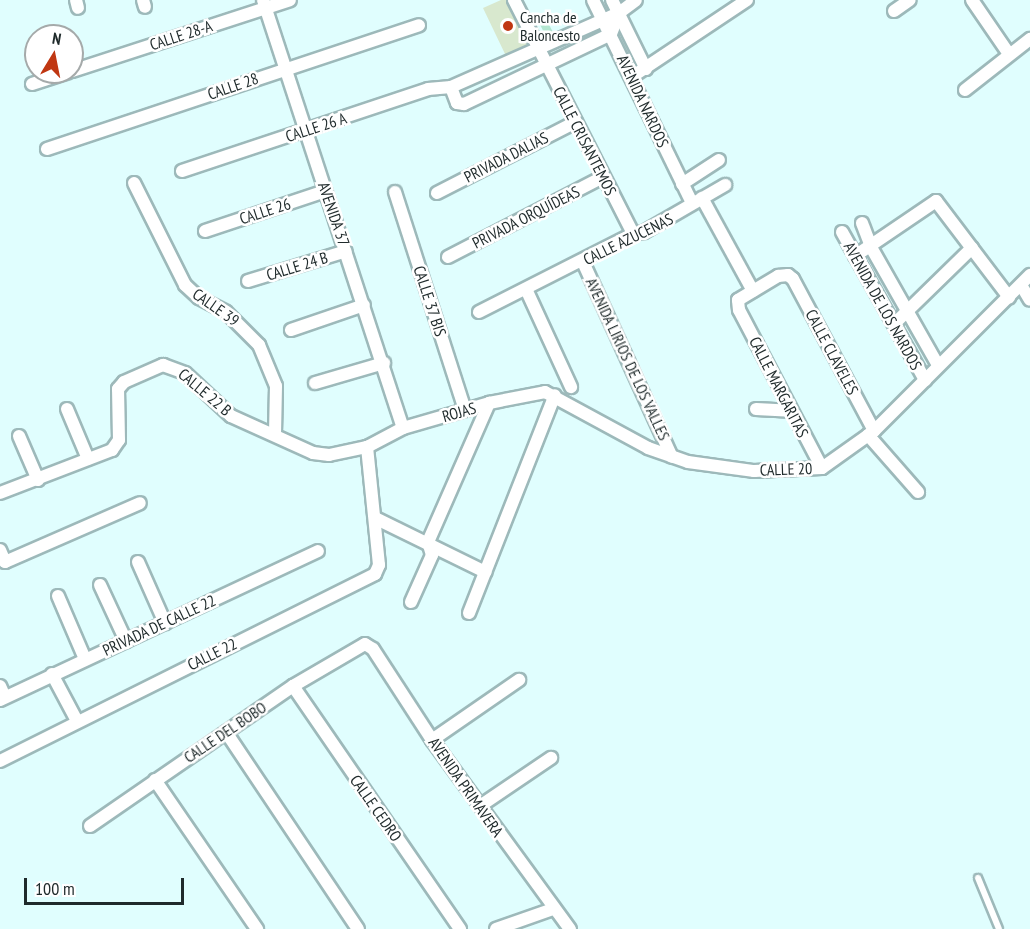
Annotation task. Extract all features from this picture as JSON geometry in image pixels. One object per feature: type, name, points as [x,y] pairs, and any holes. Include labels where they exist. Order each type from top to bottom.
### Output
[{"type":"street","name":"CALLE 28-A","points":[[84,66],[264,4],[290,0]]},
{"type":"street","name":"CALLE CRISANTEMOS","points":[[514,0],[633,234]]},
{"type":"street","name":"AVENIDA NARDOS","points":[[593,0],[633,76],[682,184],[697,201],[753,291]]},
{"type":"street","name":"AVENIDA NARDOS","points":[[612,0],[646,69]]},
{"type":"street","points":[[451,87],[456,103],[464,104],[547,65],[611,34],[619,13],[636,0]]},
{"type":"street","points":[[633,76],[747,0]]},
{"type":"street","points":[[894,11],[910,0]]},
{"type":"street","points":[[972,0],[1009,54]]},
{"type":"street","name":"AVENIDA 37","points":[[264,4],[384,363],[403,428]]},
{"type":"street","name":"CALLE 26 A","points":[[182,171],[428,89],[451,87],[619,13]]},
{"type":"street","name":"CALLE 28","points":[[47,149],[420,25]]},
{"type":"street","points":[[964,90],[1030,39]]},
{"type":"street","name":"PRIVADA DALIAS","points":[[436,193],[576,122]]},
{"type":"street","points":[[682,184],[719,160]]},
{"type":"street","name":"PRIVADA ORQUÍDEAS","points":[[448,257],[603,177]]},
{"type":"street","name":"CALLE 39","points":[[134,183],[185,285],[199,298],[226,312],[259,345],[276,386],[275,435]]},
{"type":"street","name":"CALLE AZUCENAS","points":[[479,312],[583,262],[633,234],[644,232],[726,184]]},
{"type":"street","name":"CALLE 26","points":[[205,231],[325,191]]},
{"type":"street","name":"CALLE 37 BIS","points":[[395,192],[465,410]]},
{"type":"street","points":[[855,256],[872,249],[936,201],[1009,297]]},
{"type":"street","name":"AVENIDA DE LOS NARDOS","points":[[862,223],[872,249],[939,365]]},
{"type":"street","name":"AVENIDA DE LOS NARDOS","points":[[842,232],[925,380]]},
{"type":"street","points":[[894,324],[910,313],[972,248]]},
{"type":"street","name":"CALLE 24 B","points":[[248,281],[346,250]]},
{"type":"street","name":"AVENIDA LIRIOS DE LOS VALLES","points":[[583,262],[672,457]]},
{"type":"street","name":"CALLE CLAVELES","points":[[753,291],[788,275],[871,433],[918,492]]},
{"type":"street","name":"CALLE 20","points":[[555,395],[648,448],[672,457],[754,471],[822,468],[871,433],[1030,275]]},
{"type":"street","points":[[1021,285],[1030,300]]},
{"type":"street","points":[[526,289],[571,387]]},
{"type":"street","name":"CALLE MARGARITAS","points":[[753,291],[738,300],[738,305],[790,411],[822,468]]},
{"type":"street","points":[[291,330],[364,305]]},
{"type":"street","points":[[315,383],[384,363]]},
{"type":"street","name":"CALLE 22 B","points":[[0,493],[112,450],[119,440],[118,389],[124,382],[163,364],[185,373],[231,416],[313,453],[329,455],[367,447]]},
{"type":"street","name":"ROJAS","points":[[367,447],[403,428],[489,403],[545,392],[555,395]]},
{"type":"street","points":[[469,613],[555,395]]},
{"type":"street","points":[[411,602],[432,555],[428,542],[489,403]]},
{"type":"street","points":[[67,409],[88,459]]},
{"type":"street","points":[[756,409],[790,411]]},
{"type":"street","points":[[19,436],[38,480]]},
{"type":"street","points":[[367,447],[375,518],[428,542],[485,572]]},
{"type":"street","points":[[0,550],[5,562],[140,503]]},
{"type":"street","name":"CALLE 22","points":[[0,761],[375,574],[379,565],[375,518]]},
{"type":"street","name":"PRIVADA DE CALLE 22","points":[[2,694],[126,641],[318,551]]},
{"type":"street","points":[[138,562],[165,623]]},
{"type":"street","points":[[100,585],[126,641]]},
{"type":"street","points":[[58,596],[85,659]]},
{"type":"street","name":"CALLE DEL BOBO","points":[[90,826],[293,686],[365,644]]},
{"type":"street","name":"AVENIDA PRIMAVERA","points":[[365,644],[373,649],[432,740],[553,909],[570,929]]},
{"type":"street","points":[[52,674],[77,721]]},
{"type":"street","points":[[432,740],[519,680]]},
{"type":"street","name":"CALLE CEDRO","points":[[293,686],[460,929]]},
{"type":"street","points":[[226,732],[358,929]]},
{"type":"street","points":[[480,806],[551,758]]},
{"type":"street","points":[[155,780],[256,929]]},
{"type":"street","points":[[496,929],[519,925],[553,909]]},
{"type":"lane","points":[[978,878],[999,929]]},
{"type":"green space","name":"Cancha de Baloncesto","points":[[501,0],[512,0],[533,43],[506,56],[483,8]]},
{"type":"building","points":[[546,19],[553,32],[546,36],[539,23]]},
{"type":"place","name":"Cancha de Baloncesto","points":[[508,26]]}]
